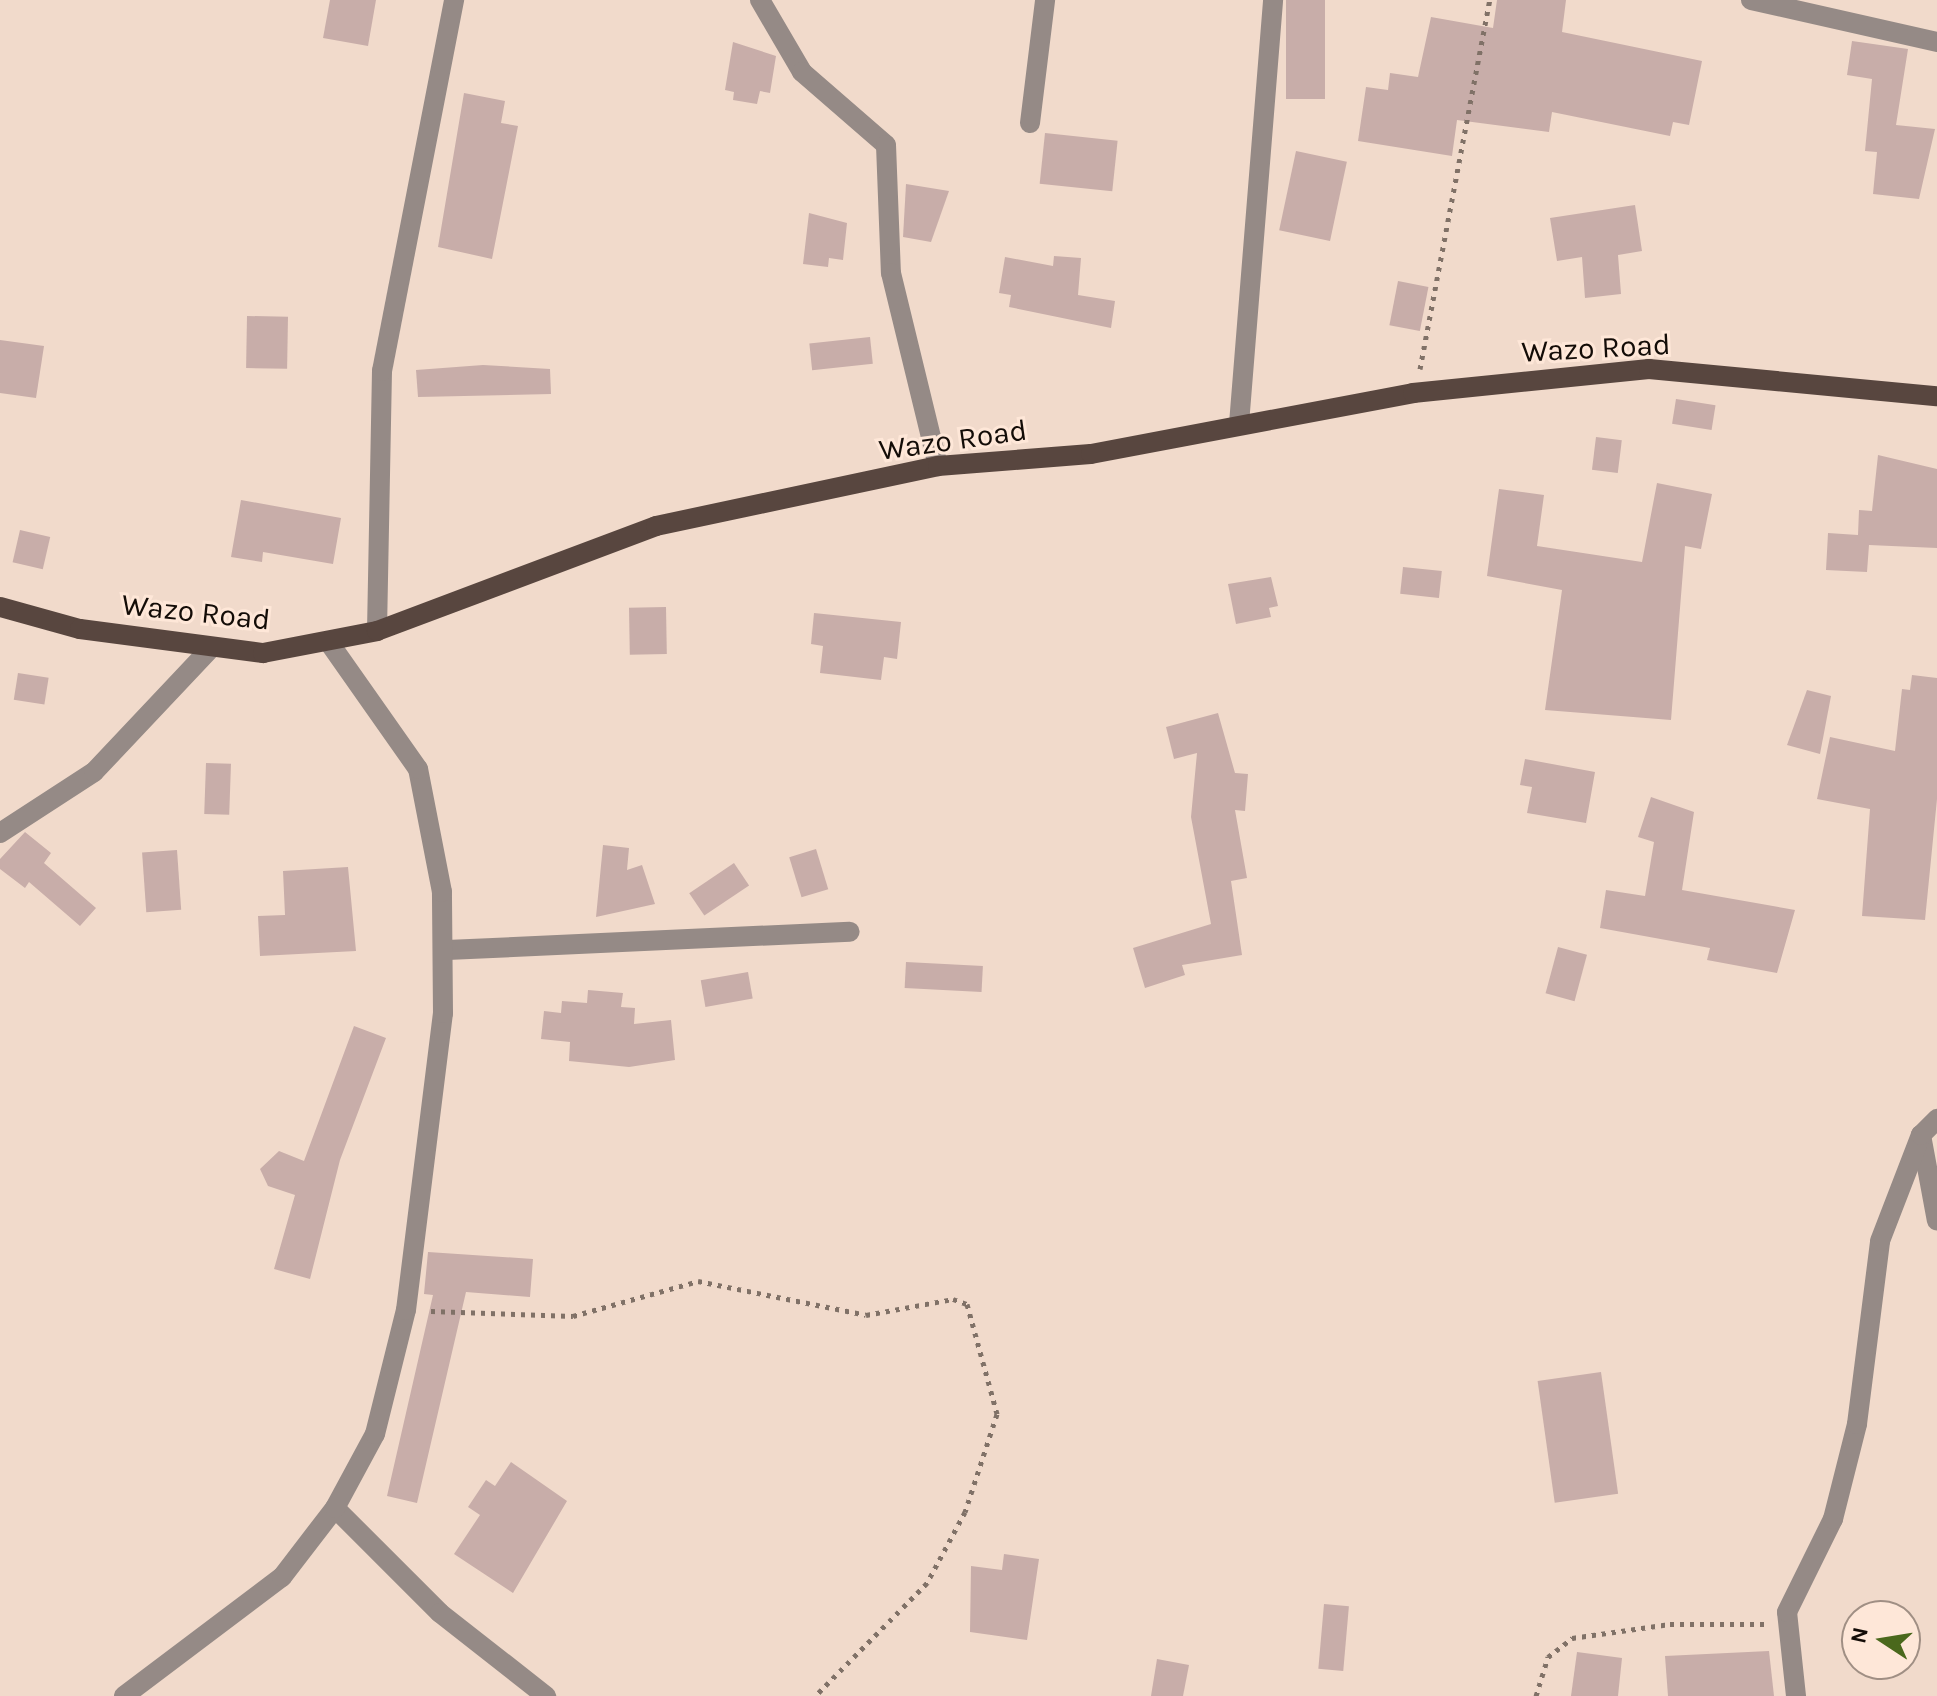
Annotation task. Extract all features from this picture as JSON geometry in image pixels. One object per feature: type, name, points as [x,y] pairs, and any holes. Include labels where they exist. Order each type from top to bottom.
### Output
[{"type":"main road","name":"Wazo Road","points":[[0,607],[80,629],[263,653],[331,645],[377,631],[656,526],[938,466],[1091,454],[1413,393],[1649,369],[1937,396]]},
{"type":"street","points":[[377,631],[382,371],[454,0]]},
{"type":"street","points":[[760,0],[802,72],[886,145],[891,273],[938,466]]},
{"type":"street","points":[[1030,123],[1045,0]]},
{"type":"street","points":[[1239,424],[1273,0]]},
{"type":"street","points":[[1751,0],[1937,42]]},
{"type":"street","points":[[124,1696],[282,1577],[335,1508],[375,1434],[406,1310],[447,950],[429,801],[418,769],[331,645]]},
{"type":"street","points":[[0,833],[94,772],[211,648]]},
{"type":"street","points":[[447,950],[850,932]]},
{"type":"street","points":[[1796,1696],[1786,1624],[1790,1601],[1833,1519],[1857,1424],[1880,1241],[1921,1135],[1937,1119]]},
{"type":"street","points":[[1921,1135],[1937,1221]]},
{"type":"street","points":[[335,1508],[440,1613],[546,1696]]},
{"type":"path","points":[[1413,393],[1432,327],[1490,0]]},
{"type":"path","points":[[406,1310],[573,1316],[698,1281],[866,1315],[953,1299],[967,1304],[997,1414],[965,1512],[927,1583],[815,1696]]},
{"type":"path","points":[[1536,1696],[1552,1651],[1595,1631],[1786,1624]]},
{"type":"building","points":[[330,0],[376,0],[368,46],[323,38]]},
{"type":"building","points":[[1286,0],[1325,0],[1325,99],[1286,99]]},
{"type":"building","points":[[1497,0],[1566,0],[1562,32],[1702,61],[1689,125],[1673,122],[1670,136],[1552,112],[1549,132],[1457,120],[1452,156],[1358,141],[1366,87],[1388,90],[1390,73],[1418,77],[1431,17],[1493,28]]},
{"type":"building","points":[[1852,41],[1908,49],[1896,125],[1935,129],[1919,199],[1873,194],[1877,152],[1865,151],[1872,79],[1847,75]]},
{"type":"building","points":[[733,42],[776,56],[770,93],[760,91],[757,104],[733,100],[734,92],[725,90]]},
{"type":"building","points":[[464,93],[505,101],[501,123],[518,126],[492,259],[438,247]]},
{"type":"building","points":[[1045,133],[1118,141],[1112,191],[1040,184]]},
{"type":"building","points":[[1296,151],[1347,162],[1330,241],[1279,230]]},
{"type":"building","points":[[906,184],[949,191],[931,242],[903,237]]},
{"type":"building","points":[[1635,205],[1642,251],[1618,255],[1621,294],[1585,298],[1582,257],[1557,261],[1550,218]]},
{"type":"building","points":[[809,213],[847,223],[843,260],[829,258],[828,267],[803,264]]},
{"type":"building","points":[[1054,256],[1081,258],[1078,295],[1115,301],[1111,328],[1009,307],[1011,295],[999,293],[1005,257],[1053,266]]},
{"type":"building","points":[[1398,281],[1428,287],[1420,331],[1389,325]]},
{"type":"building","points":[[247,316],[288,317],[287,369],[246,368]]},
{"type":"building","points":[[870,337],[873,364],[812,370],[809,343]]},
{"type":"building","points":[[0,340],[44,346],[36,398],[0,393]]},
{"type":"building","points":[[483,365],[550,369],[551,394],[418,397],[416,370]]},
{"type":"building","points":[[1676,399],[1716,405],[1712,430],[1672,424]]},
{"type":"building","points":[[1596,437],[1622,440],[1618,473],[1592,470]]},
{"type":"building","points":[[1878,455],[1937,469],[1937,548],[1869,545],[1867,572],[1826,570],[1828,533],[1858,535],[1859,510],[1872,511]]},
{"type":"building","points":[[1657,483],[1712,494],[1701,549],[1685,546],[1671,720],[1545,710],[1562,590],[1487,576],[1499,489],[1544,495],[1537,546],[1642,562]]},
{"type":"building","points":[[241,500],[341,518],[333,564],[263,552],[262,562],[231,557]]},
{"type":"building","points":[[20,530],[50,537],[43,569],[13,562]]},
{"type":"building","points":[[1403,567],[1442,571],[1439,598],[1400,594]]},
{"type":"building","points":[[1271,577],[1278,606],[1269,608],[1271,617],[1236,624],[1228,584]]},
{"type":"building","points":[[666,607],[667,654],[630,655],[629,608]]},
{"type":"building","points":[[814,613],[901,622],[897,659],[884,657],[881,680],[820,673],[823,646],[811,644]]},
{"type":"building","points":[[18,673],[49,678],[44,705],[14,700]]},
{"type":"building","points":[[1912,675],[1937,678],[1937,799],[1925,920],[1862,916],[1870,809],[1817,799],[1830,737],[1895,751],[1902,689],[1910,690]]},
{"type":"building","points":[[1807,690],[1831,696],[1820,754],[1787,745]]},
{"type":"building","points":[[1218,713],[1235,773],[1248,774],[1245,811],[1235,810],[1247,878],[1231,881],[1242,955],[1182,965],[1185,975],[1145,988],[1133,948],[1211,924],[1191,817],[1197,753],[1174,759],[1166,727]]},
{"type":"building","points":[[1525,759],[1595,772],[1586,823],[1527,813],[1532,787],[1520,785]]},
{"type":"building","points":[[206,763],[231,764],[229,815],[204,814]]},
{"type":"building","points":[[1651,797],[1694,812],[1682,890],[1795,910],[1777,973],[1707,960],[1710,948],[1600,928],[1606,890],[1645,896],[1654,842],[1638,837]]},
{"type":"building","points":[[25,832],[51,853],[44,863],[96,908],[80,926],[29,882],[25,888],[0,869],[0,859]]},
{"type":"building","points":[[603,845],[629,848],[627,870],[642,865],[655,904],[596,917]]},
{"type":"building","points":[[816,849],[828,889],[802,897],[789,857]]},
{"type":"building","points":[[177,850],[181,910],[146,912],[142,852]]},
{"type":"building","points":[[734,863],[749,885],[704,916],[689,893]]},
{"type":"building","points":[[348,867],[356,951],[260,956],[258,916],[285,915],[283,871]]},
{"type":"building","points":[[1558,947],[1587,955],[1575,1001],[1546,993]]},
{"type":"building","points":[[906,962],[983,966],[982,992],[905,988]]},
{"type":"building","points":[[748,972],[753,999],[705,1007],[701,980]]},
{"type":"building","points":[[588,990],[623,993],[621,1007],[635,1008],[634,1024],[671,1020],[675,1060],[629,1067],[569,1061],[570,1042],[541,1039],[544,1011],[561,1013],[562,1001],[587,1003]]},
{"type":"building","points":[[354,1026],[386,1038],[340,1160],[310,1279],[274,1269],[295,1195],[268,1186],[260,1169],[279,1151],[304,1161]]},
{"type":"building","points":[[428,1252],[533,1259],[530,1297],[466,1292],[417,1503],[387,1496],[433,1295],[424,1294]]},
{"type":"building","points":[[1601,1372],[1618,1494],[1555,1503],[1538,1381]]},
{"type":"building","points":[[511,1462],[567,1501],[513,1593],[454,1554],[480,1515],[468,1507],[486,1480],[495,1486]]},
{"type":"building","points":[[1004,1554],[1039,1559],[1027,1640],[970,1632],[971,1566],[1002,1570]]},
{"type":"building","points":[[1324,1604],[1349,1606],[1343,1671],[1318,1669]]},
{"type":"building","points":[[1769,1651],[1774,1696],[1668,1696],[1665,1656]]},
{"type":"building","points":[[1577,1652],[1622,1658],[1618,1696],[1571,1696]]},
{"type":"building","points":[[1157,1659],[1189,1665],[1183,1696],[1151,1696]]}]
